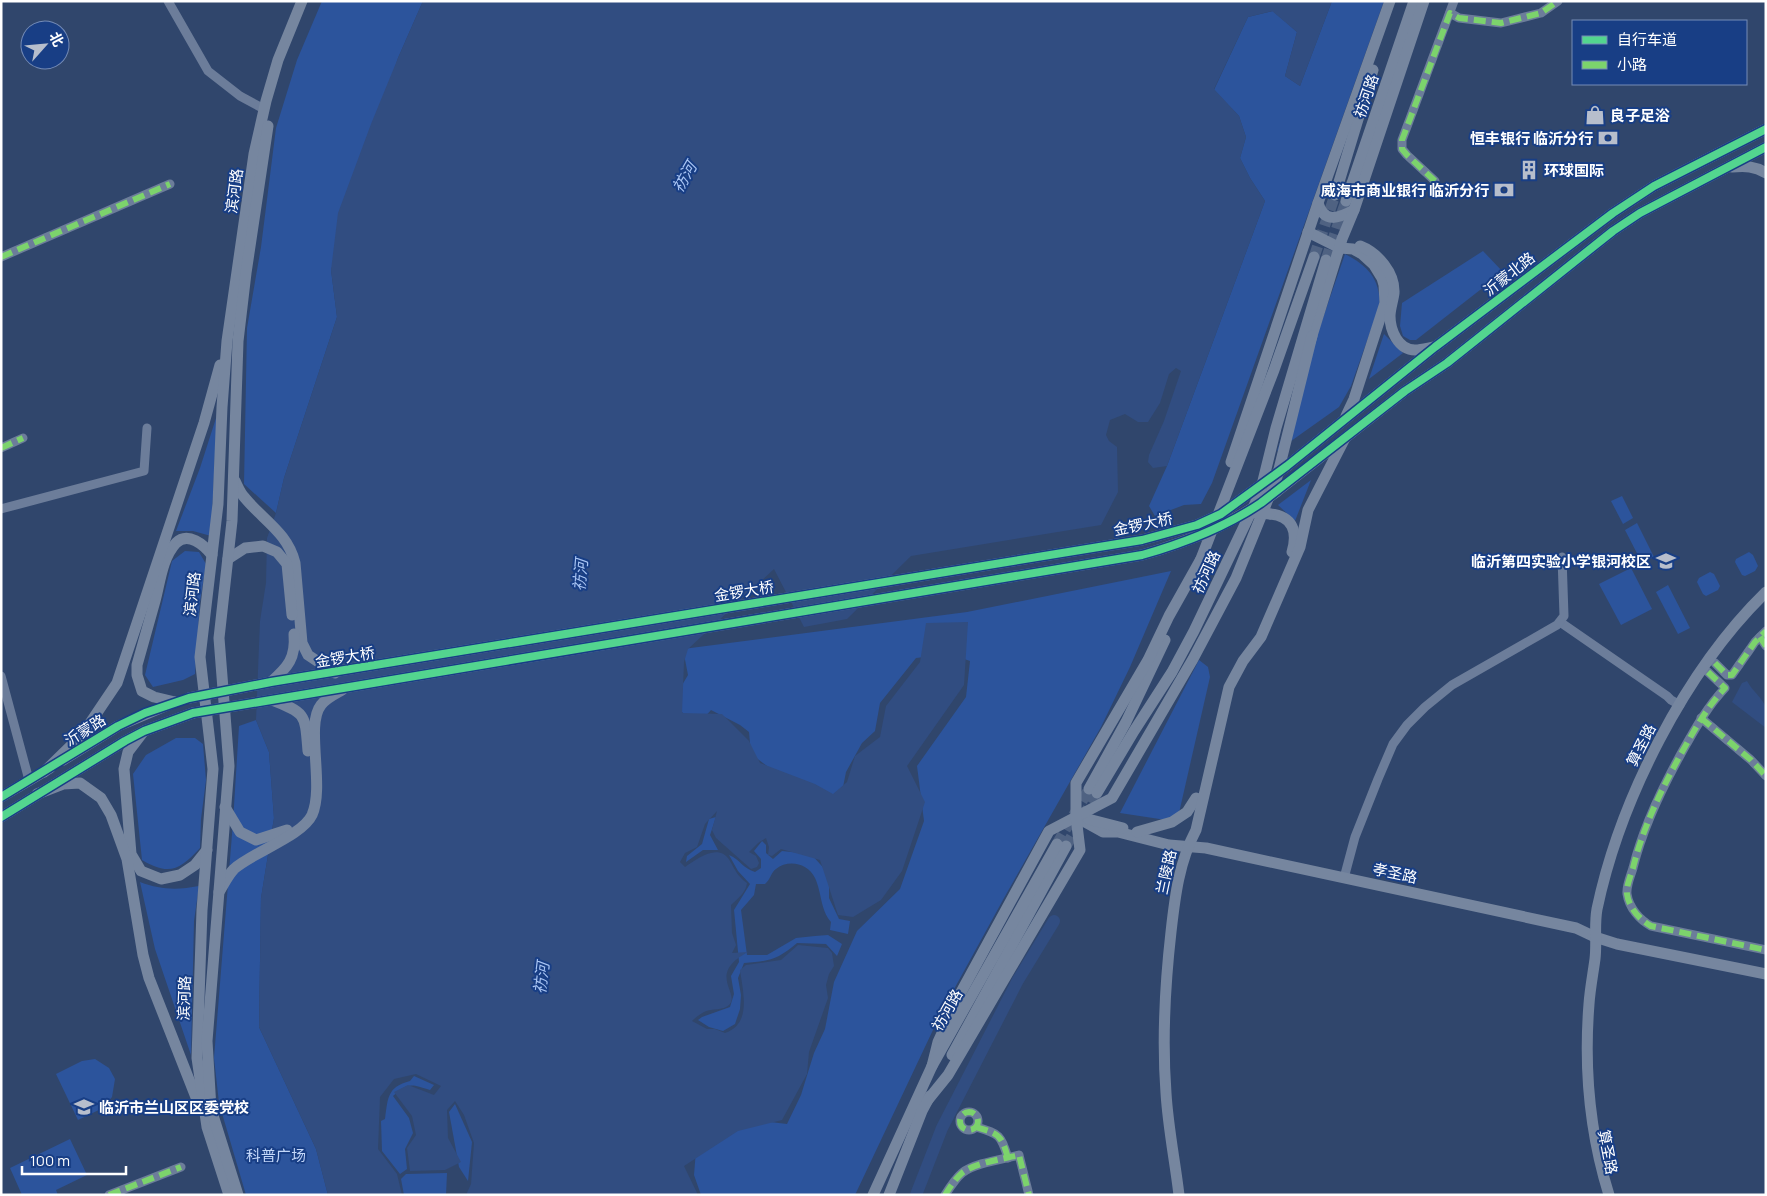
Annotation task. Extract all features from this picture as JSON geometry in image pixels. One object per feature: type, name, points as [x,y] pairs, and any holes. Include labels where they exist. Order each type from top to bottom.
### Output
[{"type":"main road","name":"滨河路","points":[[229,1195],[207,1127],[197,1058],[202,910],[213,769],[200,657],[218,504],[227,341],[254,154],[278,60],[302,1]]},
{"type":"main road","name":"滨河路","points":[[238,1195],[211,1108],[207,1041],[229,766],[219,638],[232,522],[238,341],[263,154],[275,94],[285,62],[310,1]]},
{"type":"main road","points":[[1222,506],[1232,457],[1318,203],[1390,1]]},
{"type":"main road","name":"祊河路","points":[[1335,195],[1395,1]]},
{"type":"main road","name":"祊河路","points":[[1350,206],[1414,1]]},
{"type":"main road","points":[[1260,493],[1312,336],[1341,243],[1350,206],[1424,1]]},
{"type":"main road","name":"沂蒙北路","points":[[1287,466],[1435,347],[1633,200],[1654,186],[1766,129]]},
{"type":"main road","name":"沂蒙北路","points":[[1242,515],[1276,492],[1405,391],[1447,363],[1613,231],[1640,212],[1766,147]]},
{"type":"main road","points":[[1726,168],[1748,166],[1757,168],[1766,174]]},
{"type":"main road","points":[[1318,203],[1326,216],[1334,218],[1339,218],[1350,206]]},
{"type":"main road","points":[[1308,232],[1341,243],[1364,248],[1376,255],[1390,274],[1394,292],[1390,314],[1391,330],[1399,343],[1413,351],[1435,347]]},
{"type":"main road","points":[[1341,243],[1367,258],[1374,265],[1382,278],[1385,290],[1385,303],[1346,418]]},
{"type":"main road","name":"祊河路","points":[[1314,256],[1274,370],[1201,559],[1159,656],[1093,791],[1172,672],[1194,631],[1260,493],[1276,428],[1326,260]]},
{"type":"main road","points":[[932,1066],[938,1042],[959,996],[1048,831],[1112,798],[1193,659],[1236,578],[1277,477],[1312,336]]},
{"type":"main road","points":[[44,772],[82,735],[117,683],[204,423],[227,341]]},
{"type":"main road","points":[[1187,846],[1196,830],[1228,687],[1243,661],[1261,637],[1300,547],[1308,510],[1344,440]]},
{"type":"main road","name":"金锣大桥","points":[[189,698],[270,682],[335,673],[1142,540],[1197,525],[1221,514],[1287,466]]},
{"type":"main road","points":[[234,480],[243,496],[283,535],[292,550],[296,563],[302,643],[308,655],[335,673]]},
{"type":"main road","points":[[1187,846],[1189,827],[1223,685],[1257,637],[1286,570],[1294,544],[1293,530],[1289,520],[1281,515],[1242,515]]},
{"type":"main road","name":"金锣大桥","points":[[193,713],[342,690],[1142,555],[1203,535],[1242,515]]},
{"type":"main road","points":[[175,702],[154,697],[142,691],[137,675],[137,665],[166,560],[176,543],[183,539],[196,540],[206,547],[212,555]]},
{"type":"main road","points":[[228,559],[245,548],[263,546],[277,552],[287,564],[295,648],[290,663],[270,682]]},
{"type":"main road","name":"祊河路","points":[[927,1102],[948,1075],[1080,850],[1076,817],[1076,783],[1148,660],[1169,616],[1201,559]]},
{"type":"main road","points":[[1193,659],[1220,576]]},
{"type":"main road","name":"算圣路","points":[[1609,1195],[1596,1142],[1591,1105],[1588,1057],[1589,1004],[1595,955],[1597,911],[1604,882],[1614,845],[1627,809],[1664,731],[1719,645],[1766,592]]},
{"type":"main road","name":"算圣路","points":[[1602,1195],[1584,1106],[1582,1003],[1587,953],[1595,937],[1620,847],[1633,811],[1670,734],[1711,668],[1742,627],[1766,601]]},
{"type":"main road","points":[[218,893],[232,870],[305,824],[312,814],[317,796],[315,721],[319,707],[326,699],[342,690]]},
{"type":"main road","name":"沂蒙路","points":[[1,797],[118,726],[189,698]]},
{"type":"main road","points":[[225,807],[240,832],[256,840],[284,832],[301,821],[308,808],[312,792],[306,725],[301,714],[294,708],[272,700]]},
{"type":"main road","name":"沂蒙路","points":[[1,817],[36,794],[144,731],[193,713]]},
{"type":"main road","points":[[144,731],[128,752],[124,769],[131,854],[141,871],[160,879],[180,875],[195,865],[207,850]]},
{"type":"main road","points":[[36,794],[63,784],[80,784],[102,798],[111,815],[127,859],[143,955],[149,978],[207,1127]]},
{"type":"main road","points":[[1137,832],[1172,822],[1187,812],[1196,798]]},
{"type":"main road","name":"孝圣路","points":[[1076,817],[1103,832],[1118,832],[1169,845],[1187,846],[1204,853],[1595,937],[1766,969]]},
{"type":"main road","name":"孝圣路","points":[[1076,817],[1106,823],[1187,846],[1576,928],[1595,937],[1618,944],[1766,974]]},
{"type":"main road","name":"祊河路","points":[[873,1195],[932,1066],[1061,845],[927,1102],[889,1195]]},
{"type":"main road","name":"兰陵路","points":[[1179,1195],[1166,1091],[1165,1022],[1177,882],[1187,846]]},
{"type":"main road","name":"兰陵路","points":[[1186,1195],[1172,1091],[1172,1022],[1178,927],[1188,862],[1187,846]]},
{"type":"street","points":[[168,1],[208,71],[240,96],[264,109]]},
{"type":"street","points":[[1435,181],[1407,155],[1402,148],[1402,140],[1454,1]]},
{"type":"street","points":[[1450,13],[1459,18],[1501,23],[1541,13],[1558,1]]},
{"type":"street","points":[[1,257],[170,184]]},
{"type":"street","points":[[1,509],[144,471],[147,428]]},
{"type":"street","points":[[1,448],[23,438]]},
{"type":"street","points":[[1344,878],[1355,837],[1378,779],[1394,744],[1407,724],[1452,685],[1560,622],[1564,616],[1562,558]]},
{"type":"street","points":[[1560,622],[1680,705]]},
{"type":"street","points":[[1711,668],[1727,675],[1732,675],[1763,634]]},
{"type":"street","points":[[1763,634],[1766,646]]},
{"type":"street","points":[[1711,668],[1725,688],[1711,703],[1701,718],[1664,783],[1639,844],[1627,893],[1631,907],[1641,920],[1651,926],[1766,950]]},
{"type":"street","points":[[1,676],[29,780]]},
{"type":"street","points":[[1701,718],[1751,760],[1766,776]]},
{"type":"street","points":[[976,1127],[999,1136],[1004,1144],[1008,1158]]},
{"type":"street","points":[[945,1195],[964,1172],[992,1161],[1019,1155],[1029,1195]]},
{"type":"street","points":[[109,1195],[181,1167]]},
{"type":"green space","points":[[322,1],[423,1],[398,58],[331,270],[337,317],[284,478],[276,513],[244,484],[247,328],[261,247],[276,128],[297,60]]},
{"type":"green space","points":[[1332,1],[1384,1],[1212,483],[1201,504],[1184,505],[1155,516],[1149,506],[1167,466],[1265,201],[1240,158],[1246,137],[1239,116],[1214,90],[1248,17],[1273,11],[1297,32],[1285,76],[1300,86]]},
{"type":"green space","points":[[1483,251],[1503,272],[1416,340],[1410,340],[1403,336],[1400,326],[1402,303]]},
{"type":"green space","points":[[1345,254],[1360,263],[1371,274],[1375,280],[1380,304],[1351,386],[1339,407],[1277,451]]},
{"type":"green space","points":[[1384,334],[1403,353],[1369,379]]},
{"type":"green space","points":[[217,415],[211,536],[193,531],[176,531],[200,468]]},
{"type":"green space","points":[[1311,480],[1295,521],[1278,505]]},
{"type":"green space","points":[[1622,496],[1633,518],[1623,524],[1611,501]]},
{"type":"green space","points":[[1637,523],[1654,557],[1642,563],[1625,530]]},
{"type":"green space","points":[[185,551],[199,552],[206,564],[200,602],[195,674],[183,680],[153,687],[145,675],[172,561]]},
{"type":"green space","points":[[1749,552],[1753,555],[1758,566],[1755,571],[1745,576],[1742,575],[1735,562],[1736,559]]},
{"type":"green space","points":[[1631,568],[1652,609],[1621,625],[1599,584]]},
{"type":"green space","points":[[1171,571],[1130,667],[1101,727],[941,1013],[855,1195],[701,1195],[694,1175],[696,1150],[753,1120],[787,1124],[801,1095],[814,1053],[825,1029],[834,982],[857,931],[900,889],[924,821],[917,766],[966,697],[970,661],[950,654],[916,658],[880,703],[875,731],[862,743],[846,772],[842,792],[833,799],[791,784],[751,754],[749,732],[740,725],[711,710],[703,719],[693,723],[678,708],[678,692],[688,675],[683,649],[967,612]]},
{"type":"green space","points":[[1710,572],[1714,574],[1720,586],[1718,590],[1706,596],[1697,582],[1699,578]]},
{"type":"green space","points":[[1668,585],[1690,628],[1678,634],[1656,592]]},
{"type":"green space","points":[[1199,660],[1208,667],[1210,677],[1179,813],[1166,820],[1120,813]]},
{"type":"green space","name":"科普广场","points":[[256,720],[269,752],[274,818],[261,898],[259,1027],[316,1149],[328,1195],[246,1195],[219,1103],[214,1058],[239,726]]},
{"type":"green space","points":[[176,738],[195,738],[203,744],[206,780],[201,819],[200,848],[180,866],[167,869],[151,865],[142,860],[133,774],[146,755]]},
{"type":"green space","points":[[716,817],[710,835],[718,850],[703,850],[686,862],[687,856],[702,844],[709,819]]},
{"type":"green space","points":[[762,841],[766,845],[766,853],[773,859],[782,851],[811,854],[829,874],[829,898],[839,919],[850,921],[848,934],[830,930],[831,922],[825,912],[815,878],[808,869],[792,863],[774,870],[765,884],[756,884],[754,895],[741,910],[747,955],[767,955],[796,938],[828,935],[842,944],[837,956],[826,944],[797,943],[773,959],[744,963],[738,978],[741,995],[740,1009],[735,1024],[723,1031],[709,1027],[698,1020],[730,1007],[734,994],[731,976],[739,962],[734,910],[750,884],[738,871],[729,855],[755,872],[761,868],[761,859],[754,851]]},
{"type":"green space","points":[[140,882],[170,889],[199,886],[194,921],[191,1055],[155,949]]},
{"type":"green space","points":[[95,1059],[109,1068],[115,1079],[112,1097],[103,1108],[78,1120],[56,1074],[82,1061]]},
{"type":"green space","points":[[414,1076],[434,1085],[430,1090],[406,1086],[393,1096],[409,1118],[413,1133],[405,1149],[407,1169],[400,1174],[382,1151],[381,1121],[385,1119],[390,1094],[402,1083],[410,1081]]},
{"type":"green space","points":[[455,1104],[472,1142],[468,1181],[459,1167],[449,1112]]},
{"type":"green space","points":[[70,1139],[87,1175],[56,1190],[58,1195],[22,1195],[10,1168]]},
{"type":"green space","points":[[447,1173],[446,1195],[404,1195],[401,1179],[406,1174]]},
{"type":"water","name":"祊河","points":[[423,1],[1332,1],[1300,86],[1285,76],[1297,32],[1272,11],[1248,17],[1214,89],[1239,116],[1246,137],[1240,158],[1265,201],[1167,466],[1153,468],[1148,462],[1181,371],[1176,368],[1169,374],[1160,403],[1148,422],[1138,422],[1125,414],[1110,420],[1106,435],[1109,441],[1117,447],[1118,492],[1101,525],[911,556],[847,619],[804,627],[774,569],[688,649],[684,662],[682,713],[722,714],[749,741],[760,763],[815,784],[833,794],[847,782],[855,756],[880,737],[886,706],[920,662],[926,623],[968,622],[964,685],[907,766],[925,802],[902,871],[881,900],[853,917],[838,915],[820,860],[781,849],[772,856],[768,855],[769,847],[766,838],[749,852],[756,856],[759,863],[757,867],[751,869],[716,838],[712,830],[717,811],[705,824],[697,847],[685,853],[680,862],[685,867],[708,854],[720,853],[725,855],[739,876],[747,883],[743,893],[731,905],[732,933],[736,945],[732,953],[748,952],[736,960],[729,968],[727,982],[732,999],[725,1008],[704,1012],[692,1021],[707,1029],[715,1029],[725,1033],[734,1029],[739,1022],[744,1006],[740,970],[746,965],[781,960],[798,945],[828,948],[832,953],[834,966],[829,974],[826,985],[828,998],[809,1052],[807,1074],[782,1120],[738,1131],[684,1166],[698,1195],[466,1195],[471,1184],[474,1143],[464,1115],[455,1101],[447,1110],[448,1138],[461,1162],[445,1170],[410,1171],[407,1148],[416,1135],[412,1116],[394,1092],[408,1085],[434,1095],[441,1086],[416,1074],[394,1079],[380,1097],[378,1149],[397,1174],[402,1195],[328,1195],[316,1149],[259,1027],[261,898],[274,818],[269,752],[256,720],[260,621],[266,583],[267,538],[276,513],[284,478],[337,317],[331,270],[338,213],[371,124]]},
{"type":"water","points":[[1747,681],[1766,708],[1766,728],[1732,702],[1742,683]]},
{"type":"waterway","points":[[916,1195],[942,1128],[1018,980],[1054,921]]},
{"type":"tunnel","points":[[1314,257],[1335,195]]},
{"type":"tunnel","points":[[1326,260],[1346,201]]},
{"type":"tunnel","points":[[1057,844],[1089,789]]},
{"type":"tunnel","points":[[1066,846],[1097,793]]},
{"type":"marked path","points":[[1435,181],[1402,149],[1402,140],[1450,13],[1459,18],[1501,23],[1541,13],[1558,1]]},
{"type":"marked path","points":[[1,257],[170,184]]},
{"type":"marked path","points":[[1,448],[23,438]]},
{"type":"marked path","points":[[1715,663],[1727,675],[1732,675],[1755,642],[1766,631]]},
{"type":"marked path","points":[[1760,637],[1766,646]]},
{"type":"marked path","points":[[1708,672],[1725,688],[1697,727],[1660,794],[1642,838],[1628,884],[1628,899],[1636,913],[1651,926],[1766,950]]},
{"type":"marked path","points":[[1701,718],[1751,760],[1766,776]]},
{"type":"marked path","points":[[965,1112],[973,1112],[978,1117],[978,1121],[976,1128],[965,1130],[960,1125],[960,1117],[965,1112]]},
{"type":"marked path","points":[[976,1127],[990,1131],[998,1136],[1008,1158]]},
{"type":"marked path","points":[[945,1195],[957,1178],[967,1170],[981,1164],[1019,1155],[1029,1195]]},
{"type":"marked path","points":[[109,1195],[181,1167]]},
{"type":"cycle path","points":[[1,797],[118,726],[145,713],[189,698],[271,682],[1142,540],[1197,525],[1221,514],[1287,466],[1435,347],[1613,213],[1654,186],[1766,129]]},
{"type":"cycle path","points":[[1,817],[125,741],[144,731],[193,713],[1142,555],[1189,540],[1233,520],[1261,503],[1405,391],[1447,363],[1613,231],[1640,213],[1766,147]]},
{"type":"place","name":"良子足浴","points":[[1595,115]]},
{"type":"place","name":"恒丰银行 临沂分行","points":[[1608,138]]},
{"type":"place","name":"环球国际","points":[[1529,170]]},
{"type":"place","name":"威海市商业银行 临沂分行","points":[[1504,190]]},
{"type":"place","name":"临沂第四实验小学银河校区","points":[[1666,561]]},
{"type":"place","name":"临沂市兰山区区委党校","points":[[84,1107]]}]
